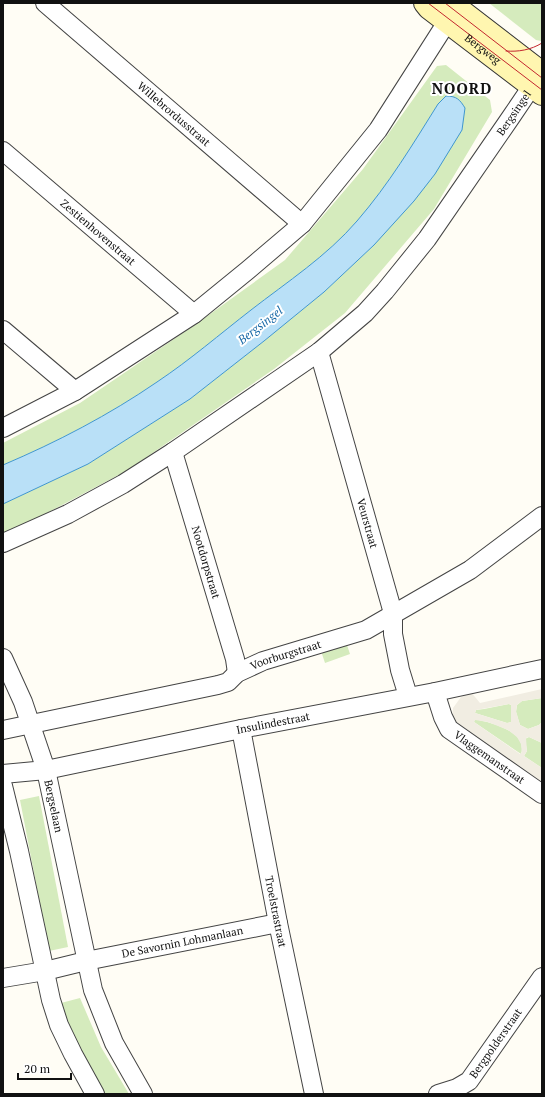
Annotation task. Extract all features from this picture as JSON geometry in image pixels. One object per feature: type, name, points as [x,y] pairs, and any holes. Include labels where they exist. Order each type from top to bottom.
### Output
[{"type":"street","name":"Willebrordusstraat","points":[[45,3],[302,224]]},
{"type":"street","name":"Bergweg","points":[[425,3],[429,8],[453,9],[539,78]]},
{"type":"street","points":[[3,428],[75,391],[194,314],[302,224],[378,130],[453,9]]},
{"type":"street","name":"Bergsingel","points":[[3,542],[68,514],[123,484],[173,452],[319,352],[365,313],[408,262],[457,197],[539,78]]},
{"type":"street","name":"Zestienhovenstraat","points":[[3,150],[194,314]]},
{"type":"street","points":[[3,330],[75,391]]},
{"type":"street","name":"Veurstraat","points":[[319,352],[393,614],[393,634],[400,670],[408,696]]},
{"type":"street","name":"Nootdorpstraat","points":[[173,452],[235,659],[236,672]]},
{"type":"street","name":"Voorburgstraat","points":[[3,730],[218,685],[228,682],[236,672],[275,657],[366,630],[470,570],[542,516]]},
{"type":"street","name":"Bergselaan","points":[[3,658],[23,702],[46,770],[93,990],[114,1043],[143,1094]]},
{"type":"street","name":"Insulindestraat","points":[[3,774],[46,770],[241,729],[435,692],[542,669]]},
{"type":"street","name":"Vlaggemanstraat","points":[[435,692],[443,717],[449,729],[542,794]]},
{"type":"street","name":"Troelstrastraat","points":[[241,729],[278,923],[314,1094]]},
{"type":"street","points":[[3,786],[19,851],[51,1000],[59,1025],[95,1094]]},
{"type":"street","name":"De Savornin Lohmanlaan","points":[[86,961],[278,923]]},
{"type":"street","points":[[3,978],[45,971],[86,961]]},
{"type":"street","name":"Bergpolderstraat","points":[[438,1094],[457,1088],[469,1081],[542,976]]},
{"type":"green space","points":[[489,3],[542,3],[541,41],[536,40]]},
{"type":"green space","points":[[446,65],[490,100],[492,112],[434,209],[345,313],[274,369],[128,470],[30,522],[3,534],[3,504],[88,464],[190,399],[324,292],[374,245],[438,104],[380,193],[345,234],[320,257],[205,347],[139,394],[82,427],[3,465],[3,443],[80,403],[199,322],[285,260],[363,169],[437,66]]},
{"type":"green space","points":[[346,642],[350,654],[325,663],[321,651]]},
{"type":"green space","points":[[542,698],[542,722],[539,725],[528,729],[520,725],[516,712],[517,705],[522,701]]},
{"type":"green space","points":[[509,704],[511,705],[512,722],[507,723],[475,713],[476,710]]},
{"type":"green space","points":[[475,719],[507,729],[514,734],[519,739],[522,746],[521,754],[474,722]]},
{"type":"green space","points":[[529,737],[542,743],[542,768],[524,756],[527,751],[525,739]]},
{"type":"green space","points":[[39,796],[68,947],[49,951],[20,800]]},
{"type":"green space","points":[[80,998],[101,1047],[129,1094],[105,1094],[77,1046],[61,1003]]},
{"type":"shaded area","points":[[542,689],[542,698],[522,701],[517,705],[516,711],[520,725],[528,729],[539,725],[542,722],[542,743],[529,737],[526,738],[527,751],[524,756],[542,768],[542,783],[459,729],[452,721],[453,708],[461,697],[471,692],[480,703]],"holes":[[[509,704],[511,705],[511,722],[507,723],[475,713],[476,710]],[[475,720],[488,722],[508,730],[517,737],[521,744],[522,752],[520,754],[474,722]]]},
{"type":"water","points":[[446,96],[458,99],[465,108],[462,130],[435,174],[414,201],[374,245],[324,292],[190,399],[88,464],[3,504],[3,465],[82,427],[139,394],[193,356],[333,246],[357,221],[380,193],[438,104]]},
{"type":"tram line","points":[[428,3],[542,90]]},
{"type":"tram line","points":[[445,3],[542,78]]},
{"type":"tram line","points":[[506,51],[524,50],[542,43]]},
{"type":"district","name":"NOORD","points":[[462,88]]}]
